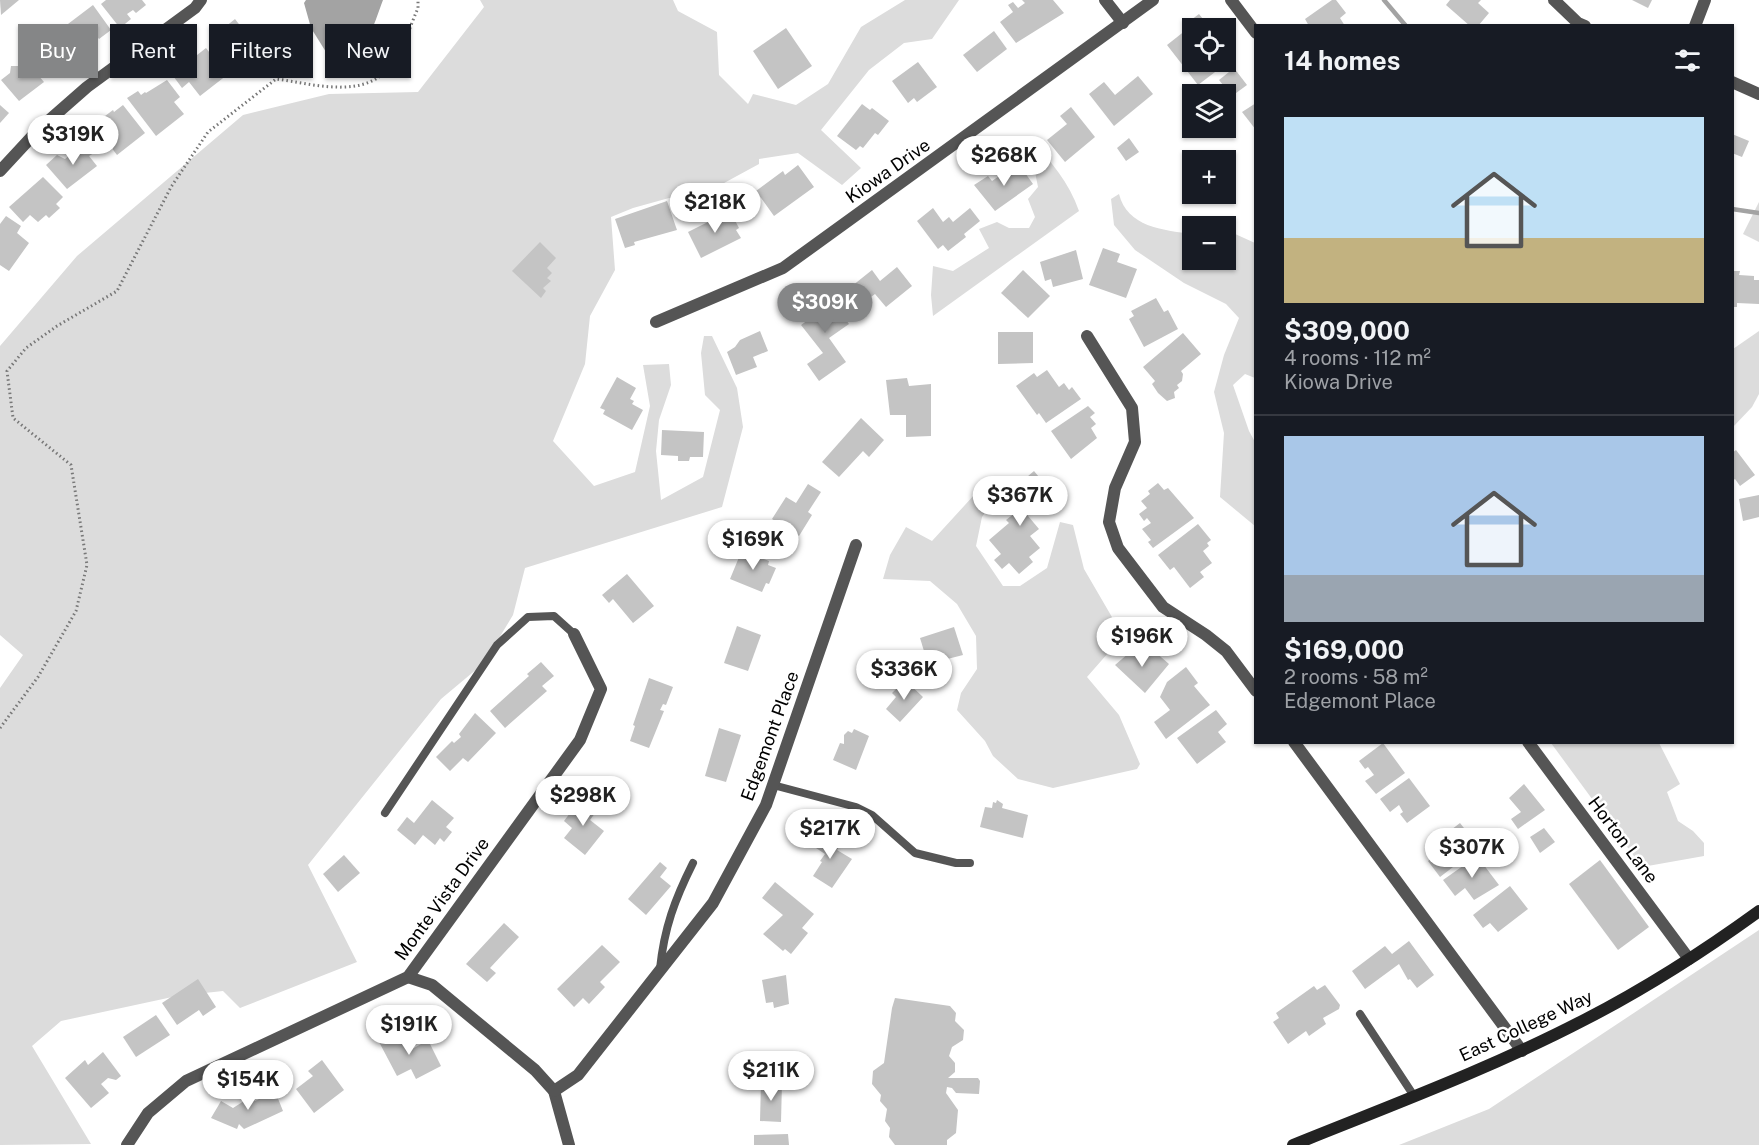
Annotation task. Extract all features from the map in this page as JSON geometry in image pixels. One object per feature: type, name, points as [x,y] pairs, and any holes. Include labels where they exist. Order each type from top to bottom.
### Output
[{"type":"main road","name":"East College Way","points":[[1293,1145],[1522,1050],[1586,1019],[1689,959],[1759,911]]},
{"type":"street","points":[[0,171],[38,130],[87,87],[195,8],[201,0]]},
{"type":"street","points":[[1105,0],[1123,23]]},
{"type":"street","name":"Kiowa Drive","points":[[656,322],[783,268],[1153,0]]},
{"type":"street","points":[[1231,0],[1254,30]]},
{"type":"street","points":[[1554,0],[1580,24]]},
{"type":"street","points":[[1696,24],[1705,0]]},
{"type":"street","points":[[1734,83],[1759,93]]},
{"type":"street","points":[[1087,336],[1132,408],[1134,442],[1115,488],[1109,522],[1118,548],[1163,607],[1206,634],[1226,651],[1254,688]]},
{"type":"street","name":"Edgemont Place","points":[[554,1091],[578,1075],[712,903],[766,805],[856,545]]},
{"type":"street","name":"Monte Vista Drive","points":[[569,1145],[554,1091],[535,1070],[432,986],[408,977],[580,740],[601,689],[574,634]]},
{"type":"street","points":[[1295,744],[1522,1050]]},
{"type":"street","name":"Horton Lane","points":[[1529,744],[1689,959]]},
{"type":"street","points":[[127,1145],[148,1113],[186,1081],[408,977]]},
{"type":"lane","points":[[385,813],[497,645],[528,617],[554,616],[574,634]]},
{"type":"lane","points":[[773,785],[856,807],[872,815],[915,853],[970,863]]},
{"type":"lane","points":[[660,970],[662,942],[673,904],[693,863]]},
{"type":"lane","points":[[1360,1014],[1414,1096]]},
{"type":"path","points":[[0,728],[38,677],[76,611],[87,565],[71,465],[13,418],[7,371],[26,348],[57,326],[117,291],[171,187],[208,132],[276,79],[346,88],[369,83],[378,78],[393,63],[418,8],[418,0]]},
{"type":"shaded area","points":[[306,0],[383,0],[374,24],[325,24],[325,50],[313,31],[313,24],[310,24],[304,3]]},
{"type":"shaded area","points":[[480,0],[673,0],[678,11],[717,32],[719,75],[748,104],[753,94],[796,105],[828,84],[861,27],[905,0],[959,0],[932,39],[904,43],[869,70],[821,130],[861,168],[842,185],[798,153],[759,159],[759,164],[702,195],[669,198],[611,217],[615,270],[590,316],[585,364],[553,441],[594,486],[635,472],[650,406],[643,365],[669,364],[671,385],[659,420],[656,451],[661,500],[703,477],[720,410],[705,395],[701,353],[704,336],[712,336],[737,388],[743,427],[722,507],[525,568],[513,615],[484,663],[441,699],[308,865],[357,962],[240,1008],[223,991],[177,996],[61,1021],[32,1046],[91,1144],[0,1145],[0,688],[23,655],[0,635],[0,346],[77,256],[243,115],[329,94],[418,92],[484,7]]},
{"type":"shaded area","points":[[1011,137],[1031,139],[1065,182],[1079,211],[933,316],[931,295],[933,266],[953,271],[989,248],[979,229],[997,222],[1009,228],[1029,228],[1035,217],[1028,199],[1038,187],[1034,167],[1019,152]]},
{"type":"shaded area","points":[[1119,194],[1123,205],[1138,220],[1158,228],[1182,233],[1182,270],[1236,270],[1236,234],[1254,243],[1254,378],[1245,374],[1233,385],[1254,440],[1254,525],[1220,497],[1224,433],[1214,392],[1224,355],[1239,318],[1226,304],[1184,283],[1135,250],[1114,225],[1111,199]]},
{"type":"shaded area","points":[[1759,202],[1759,242],[1743,234]]},
{"type":"shaded area","points":[[1759,331],[1759,394],[1752,407],[1734,426],[1734,348]]},
{"type":"shaded area","points":[[986,482],[1005,483],[982,517],[976,546],[1003,586],[1020,586],[1047,568],[1060,522],[1073,525],[1084,569],[1123,636],[1087,677],[1119,715],[1140,764],[1137,769],[1053,788],[1018,779],[993,756],[985,741],[957,710],[961,693],[977,669],[976,636],[957,604],[930,581],[883,579],[890,555],[906,527],[932,541]]},
{"type":"shaded area","points":[[1552,744],[1660,744],[1680,784],[1667,792],[1678,821],[1693,831],[1704,843],[1704,856],[1642,867]]},
{"type":"shaded area","points":[[1759,930],[1759,1145],[1399,1145],[1489,1109]]},
{"type":"building","points":[[0,0],[19,0],[1,15]]},
{"type":"building","points":[[106,0],[142,0],[146,5],[136,13],[133,10],[127,14],[131,19],[125,24],[117,24],[101,4]]},
{"type":"building","points":[[1022,0],[1053,0],[1064,13],[1016,43],[1000,22],[1013,12],[1008,5],[1013,2],[1018,8],[1025,3]]},
{"type":"building","points":[[1332,0],[1336,0],[1346,13],[1340,18],[1344,24],[1308,24],[1305,19]]},
{"type":"building","points":[[1450,0],[1481,0],[1478,3],[1489,13],[1480,24],[1468,24],[1446,5]]},
{"type":"building","points":[[1632,0],[1652,0],[1648,8]]},
{"type":"building","points":[[93,5],[110,31],[99,39],[98,24],[68,24]]},
{"type":"building","points":[[235,19],[239,24],[229,24]]},
{"type":"building","points":[[786,28],[812,66],[778,89],[753,51]]},
{"type":"building","points":[[994,31],[1007,49],[977,72],[963,55]]},
{"type":"building","points":[[1182,33],[1182,64],[1167,45]]},
{"type":"building","points":[[206,48],[209,52],[209,78],[223,78],[200,96],[189,82],[182,88],[175,78],[197,78],[197,55]]},
{"type":"building","points":[[918,62],[937,87],[917,102],[914,98],[908,103],[892,81]]},
{"type":"building","points":[[11,66],[18,66],[18,78],[41,78],[44,82],[19,101],[1,80],[10,73]]},
{"type":"building","points":[[1236,71],[1247,85],[1236,93],[1236,84],[1222,84],[1219,80],[1229,72]]},
{"type":"building","points":[[1188,72],[1215,72],[1199,84]]},
{"type":"building","points":[[1138,76],[1153,94],[1114,126],[1089,94],[1104,82],[1115,95]]},
{"type":"building","points":[[167,80],[180,97],[174,102],[184,114],[156,136],[127,98],[138,91],[141,95],[146,93]]},
{"type":"building","points":[[862,104],[870,110],[872,108],[889,121],[878,135],[875,133],[863,148],[860,146],[856,150],[837,136]]},
{"type":"building","points":[[1254,104],[1254,127],[1242,112]]},
{"type":"building","points":[[0,105],[9,113],[0,123]]},
{"type":"building","points":[[123,105],[145,133],[117,155],[108,143],[100,150],[85,131]]},
{"type":"building","points":[[1071,107],[1095,137],[1065,162],[1047,140],[1067,124],[1060,116]]},
{"type":"building","points":[[1734,135],[1749,141],[1742,157],[1734,154]]},
{"type":"building","points":[[1129,138],[1139,152],[1126,161],[1117,148]]},
{"type":"building","points":[[85,143],[94,153],[89,156],[97,166],[67,189],[46,165],[57,155],[65,159]]},
{"type":"building","points":[[1018,163],[1033,184],[995,211],[974,185],[988,176],[992,181]]},
{"type":"building","points":[[798,165],[814,187],[774,216],[756,191],[783,171],[785,175]]},
{"type":"building","points":[[43,177],[63,197],[56,204],[60,208],[49,218],[46,215],[38,222],[30,215],[23,222],[9,207]]},
{"type":"building","points":[[667,201],[677,230],[634,242],[635,245],[625,248],[615,219]]},
{"type":"building","points":[[933,208],[943,222],[949,217],[953,222],[970,208],[980,221],[964,234],[966,237],[948,251],[943,245],[938,249],[917,221]]},
{"type":"building","points":[[730,211],[739,228],[736,230],[741,238],[701,258],[688,232]]},
{"type":"building","points":[[6,216],[21,226],[17,233],[29,243],[9,271],[0,265],[0,224]]},
{"type":"building","points":[[540,242],[556,258],[547,268],[552,273],[547,278],[551,281],[543,288],[546,291],[541,298],[512,271]]},
{"type":"building","points":[[1103,248],[1120,254],[1117,262],[1137,269],[1126,298],[1089,285]]},
{"type":"building","points":[[1076,250],[1083,279],[1053,287],[1051,279],[1045,281],[1040,262]]},
{"type":"building","points":[[897,267],[912,286],[886,307],[875,294],[864,302],[852,286],[872,270],[880,281]]},
{"type":"building","points":[[1023,270],[1050,296],[1028,318],[1001,293]]},
{"type":"building","points":[[1734,271],[1740,271],[1739,275],[1754,276],[1754,280],[1759,280],[1759,304],[1737,303],[1737,307],[1734,307]]},
{"type":"building","points":[[824,290],[849,324],[829,338],[846,362],[819,381],[807,364],[823,353],[801,325],[808,320],[803,314],[815,306],[811,300]]},
{"type":"building","points":[[1156,298],[1164,312],[1168,310],[1178,329],[1144,347],[1129,319],[1134,316],[1131,311]]},
{"type":"building","points":[[760,331],[768,351],[753,357],[757,367],[736,375],[727,352],[740,340]]},
{"type":"building","points":[[998,332],[1033,332],[1033,363],[998,364]]},
{"type":"building","points":[[1183,333],[1201,354],[1181,371],[1182,381],[1174,392],[1175,398],[1167,401],[1158,393],[1152,384],[1155,381],[1143,367]]},
{"type":"building","points":[[1047,370],[1059,387],[1064,383],[1069,390],[1072,387],[1081,399],[1046,423],[1039,413],[1037,415],[1016,386],[1034,373],[1037,377]]},
{"type":"building","points":[[617,377],[636,388],[630,399],[634,401],[632,404],[643,410],[632,430],[603,414],[605,410],[600,408]]},
{"type":"building","points":[[907,378],[909,386],[931,384],[931,436],[906,437],[906,415],[890,415],[886,380]]},
{"type":"building","points":[[1088,406],[1095,413],[1090,417],[1096,424],[1091,428],[1097,438],[1071,459],[1051,431]]},
{"type":"building","points":[[861,418],[884,440],[869,457],[863,451],[839,477],[822,462]]},
{"type":"building","points":[[662,430],[704,432],[703,457],[690,457],[689,461],[678,461],[678,456],[661,455]]},
{"type":"building","points":[[1736,450],[1755,475],[1740,486],[1734,480],[1734,452]]},
{"type":"building","points":[[1034,471],[1048,488],[1023,510],[1039,529],[1030,536],[1040,548],[1029,557],[1033,562],[1019,574],[1009,563],[1002,569],[994,560],[1001,554],[989,540],[1009,523],[1006,520],[1020,509],[1007,494]]},
{"type":"building","points":[[1158,483],[1164,490],[1168,488],[1194,518],[1153,548],[1148,542],[1151,540],[1142,529],[1151,523],[1147,518],[1144,521],[1139,514],[1147,508],[1141,501]]},
{"type":"building","points":[[808,484],[821,492],[808,512],[812,515],[799,536],[772,519],[786,497],[796,503]]},
{"type":"building","points":[[1759,495],[1759,517],[1743,521],[1739,499]]},
{"type":"building","points":[[1198,524],[1211,540],[1207,543],[1209,546],[1203,551],[1212,563],[1200,572],[1204,577],[1190,588],[1174,567],[1170,570],[1158,555]]},
{"type":"building","points":[[742,550],[769,561],[768,565],[776,568],[769,584],[766,583],[762,592],[730,579]]},
{"type":"building","points":[[627,574],[654,606],[633,623],[613,599],[609,603],[602,595]]},
{"type":"building","points":[[737,626],[761,635],[748,671],[724,663]]},
{"type":"building","points":[[954,627],[963,655],[928,664],[920,638]]},
{"type":"building","points":[[1136,647],[1147,655],[1154,651],[1169,664],[1145,693],[1115,665]]},
{"type":"building","points":[[541,662],[554,676],[542,686],[547,691],[505,728],[490,711]]},
{"type":"building","points":[[1186,667],[1198,683],[1194,686],[1210,705],[1166,739],[1154,722],[1170,710],[1160,697],[1167,682]]},
{"type":"building","points":[[649,678],[673,687],[666,705],[663,704],[660,710],[664,711],[649,748],[630,741]]},
{"type":"building","points":[[905,680],[923,697],[900,722],[886,709],[896,697],[892,693]]},
{"type":"building","points":[[1216,710],[1227,724],[1218,732],[1226,742],[1197,764],[1177,738]]},
{"type":"building","points":[[475,713],[496,733],[468,762],[463,758],[450,771],[436,757],[452,741],[454,743],[461,737],[459,734]]},
{"type":"building","points":[[719,728],[741,735],[726,782],[705,776]]},
{"type":"building","points":[[854,729],[869,736],[856,770],[833,760],[840,743],[844,744],[844,735],[848,731],[852,733]]},
{"type":"building","points":[[1384,744],[1405,773],[1376,794],[1365,781],[1374,775],[1359,761]]},
{"type":"building","points":[[1409,778],[1430,806],[1407,823],[1400,814],[1403,812],[1399,805],[1390,812],[1380,799]]},
{"type":"building","points":[[1524,784],[1545,810],[1518,829],[1511,819],[1521,812],[1509,798]]},
{"type":"building","points":[[582,797],[598,809],[590,820],[604,831],[585,855],[564,838],[572,828],[564,821]]},
{"type":"building","points":[[432,800],[454,818],[446,827],[452,832],[444,842],[440,838],[435,845],[423,835],[415,845],[397,830],[407,817],[414,823]]},
{"type":"building","points":[[997,800],[1003,804],[1002,808],[1028,815],[1023,838],[980,827],[985,807],[992,808],[993,802],[996,803]]},
{"type":"building","points":[[1460,823],[1479,847],[1440,877],[1428,861],[1436,855],[1430,846]]},
{"type":"building","points":[[1544,828],[1555,842],[1540,853],[1530,837]]},
{"type":"building","points":[[824,830],[842,843],[837,850],[852,859],[832,888],[813,876],[825,854],[813,846]]},
{"type":"building","points":[[344,855],[360,873],[338,892],[323,874]]},
{"type":"building","points":[[1477,856],[1499,885],[1474,900],[1465,888],[1455,896],[1443,880]]},
{"type":"building","points":[[1600,860],[1649,927],[1618,950],[1569,884]]},
{"type":"building","points":[[660,862],[667,868],[660,877],[671,886],[646,915],[628,899]]},
{"type":"building","points":[[775,882],[814,914],[802,928],[808,933],[791,954],[785,949],[783,951],[763,934],[783,915],[762,898]]},
{"type":"building","points":[[1510,886],[1528,909],[1498,932],[1490,923],[1483,928],[1473,915]]},
{"type":"building","points":[[504,923],[519,937],[490,968],[496,973],[487,982],[466,964]]},
{"type":"building","points":[[1409,941],[1434,975],[1417,988],[1410,979],[1408,980],[1399,964],[1365,989],[1352,971],[1385,946],[1392,954]]},
{"type":"building","points":[[602,945],[620,962],[600,982],[605,987],[589,1004],[583,998],[574,1007],[557,989]]},
{"type":"building","points":[[786,975],[789,1004],[774,1008],[773,1002],[766,1003],[762,980]]},
{"type":"building","points":[[198,979],[216,1007],[203,1016],[199,1010],[177,1025],[162,1003]]},
{"type":"building","points":[[1325,985],[1340,1005],[1339,1009],[1323,1018],[1326,1024],[1309,1036],[1306,1031],[1288,1044],[1273,1022],[1279,1018],[1276,1013],[1314,986],[1317,990]]},
{"type":"building","points":[[895,998],[950,1006],[956,1013],[955,1021],[964,1030],[963,1040],[952,1047],[949,1056],[955,1063],[955,1072],[948,1078],[978,1078],[980,1081],[979,1094],[956,1093],[952,1088],[947,1087],[946,1093],[958,1110],[956,1133],[947,1140],[947,1145],[895,1145],[889,1137],[890,1128],[885,1121],[887,1109],[880,1101],[881,1095],[872,1084],[873,1071],[884,1063]]},
{"type":"building","points":[[156,1015],[170,1035],[136,1057],[123,1037]]},
{"type":"building","points":[[397,1031],[404,1044],[410,1041],[414,1048],[428,1040],[441,1066],[416,1079],[411,1069],[397,1076],[378,1040]]},
{"type":"building","points":[[103,1052],[121,1076],[116,1080],[108,1078],[101,1084],[109,1093],[91,1108],[65,1078],[85,1060],[88,1065]]},
{"type":"building","points":[[322,1060],[344,1090],[314,1113],[296,1089],[313,1076],[308,1071]]},
{"type":"building","points":[[761,1082],[782,1082],[781,1122],[760,1121]]},
{"type":"building","points":[[275,1091],[283,1111],[244,1129],[239,1124],[237,1129],[211,1118],[221,1101],[233,1108],[252,1096],[255,1101]]},
{"type":"building","points":[[788,1134],[789,1145],[754,1145],[754,1135]]},
{"type":"waterway","points":[[1384,0],[1404,24]]},
{"type":"waterway","points":[[1734,209],[1759,213]]}]
